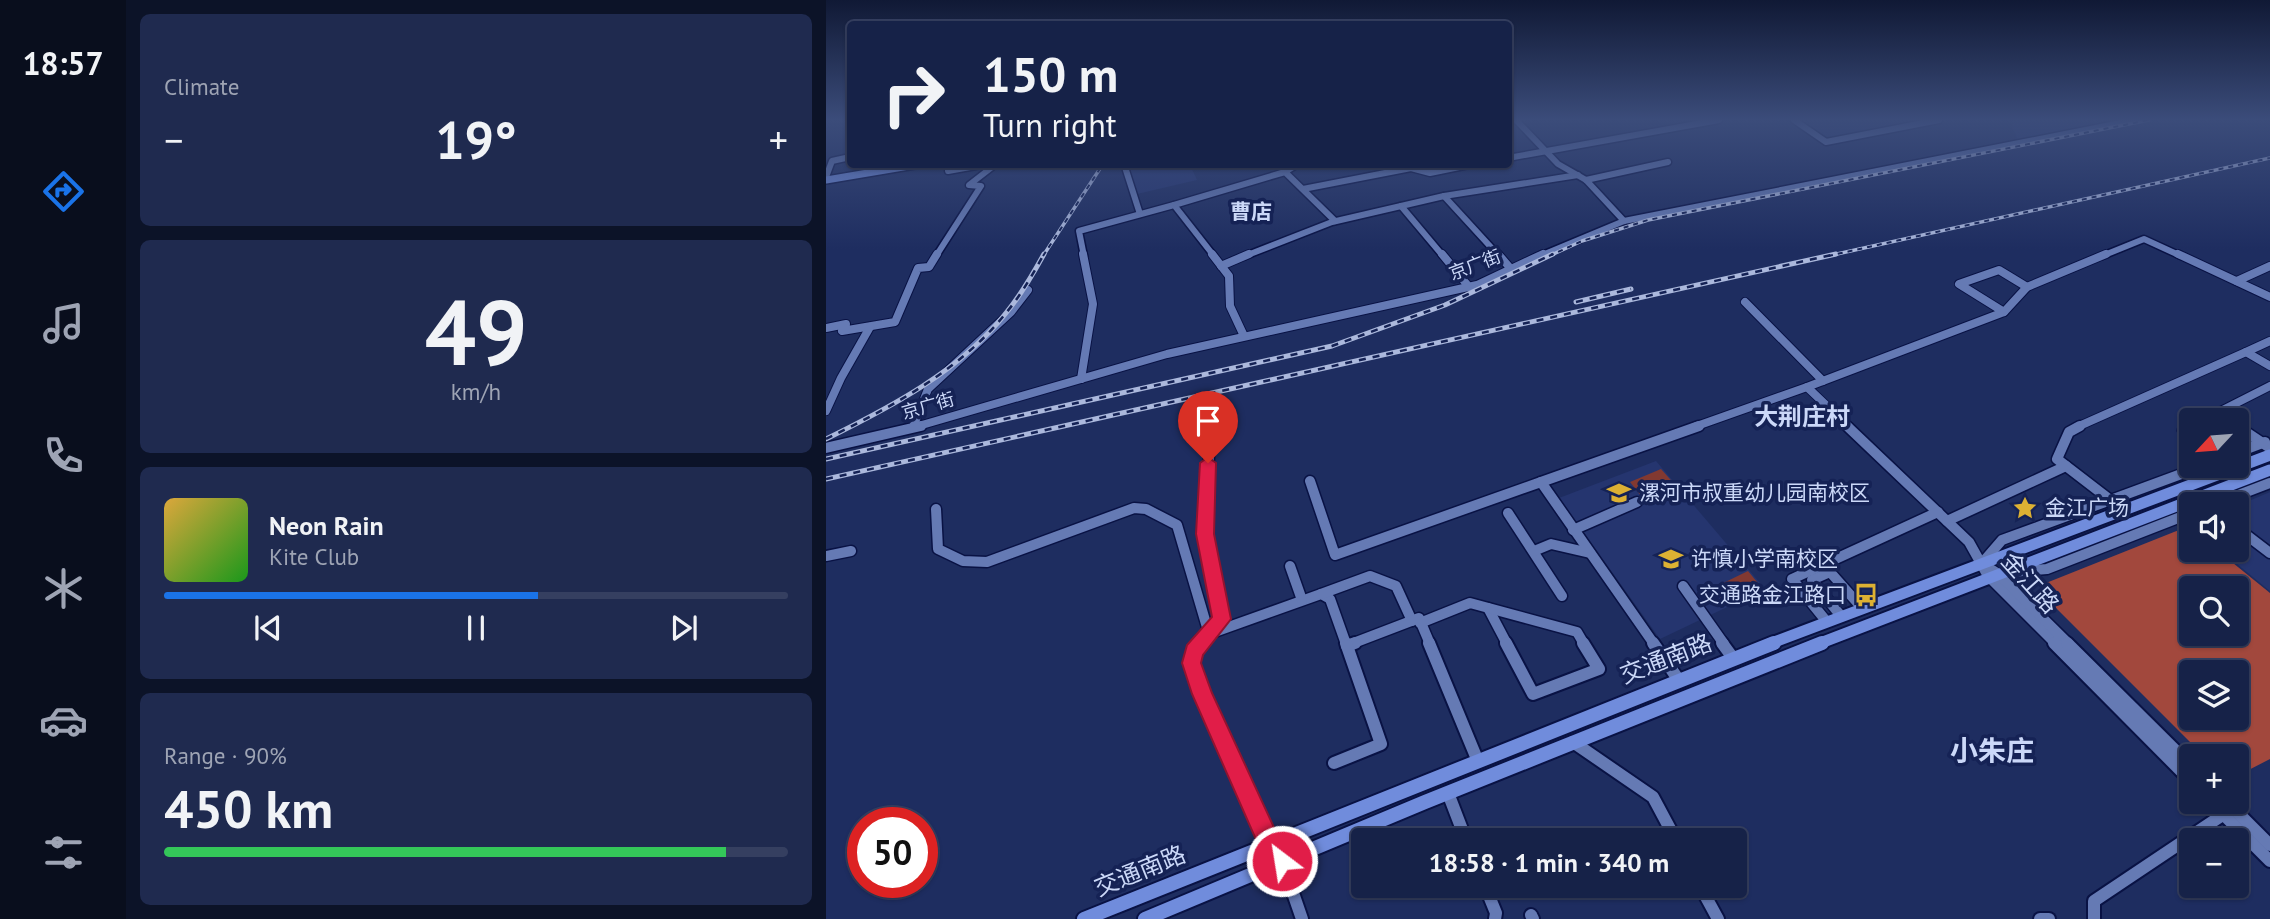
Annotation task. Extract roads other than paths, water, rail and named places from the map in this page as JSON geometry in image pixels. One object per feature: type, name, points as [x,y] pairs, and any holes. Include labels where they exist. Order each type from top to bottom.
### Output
[{"type":"main road","points":[[826,179],[882,168]]},
{"type":"main road","points":[[826,179],[896,168]]},
{"type":"main road","name":"交通南路","points":[[1146,919],[1989,571],[2186,486],[2268,447]]},
{"type":"main road","name":"交通南路","points":[[2222,492],[2270,470]]},
{"type":"main road","points":[[2186,486],[2194,492]]},
{"type":"main road","name":"交通南路","points":[[1084,919],[1269,842],[1862,608],[1989,571],[2179,508]]},
{"type":"main road","points":[[1749,651],[1759,666]]},
{"type":"main road","points":[[1269,842],[1282,861]]},
{"type":"street","points":[[1557,163],[1586,180],[1624,221]]},
{"type":"street","points":[[1586,180],[1664,163]]},
{"type":"street","name":"京广街","points":[[826,448],[913,428],[1081,379],[1244,336],[1469,287],[1624,221],[1919,163]]},
{"type":"street","points":[[948,172],[968,168]]},
{"type":"street","points":[[826,328],[846,324],[842,331],[895,323],[918,268],[929,267],[981,186],[969,185],[991,168]]},
{"type":"street","points":[[1125,168],[1140,214]]},
{"type":"street","points":[[1081,379],[1093,304],[1079,230],[1174,205],[1292,168]]},
{"type":"street","points":[[1303,189],[1411,168],[1430,173],[1454,168]]},
{"type":"street","points":[[1285,172],[1335,221]]},
{"type":"street","points":[[1221,266],[1335,221],[1374,210],[1578,175]]},
{"type":"street","points":[[1444,196],[1511,269]]},
{"type":"street","points":[[1174,205],[1229,276],[1230,306],[1244,336]]},
{"type":"street","points":[[1401,206],[1469,287]]},
{"type":"street","points":[[1310,481],[1335,555],[1807,387],[2004,312],[2027,287],[2144,239],[2270,297]]},
{"type":"street","points":[[2237,281],[2270,266]]},
{"type":"street","points":[[2004,312],[1959,284],[1999,270],[2027,287]]},
{"type":"street","points":[[913,428],[928,389],[1012,313],[1028,290]]},
{"type":"street","points":[[1745,302],[1823,381]]},
{"type":"street","points":[[826,411],[835,382],[854,357],[870,327]]},
{"type":"street","points":[[2109,499],[2057,458],[2069,432],[2094,418],[2270,341]]},
{"type":"street","points":[[2246,352],[2270,366]]},
{"type":"street","points":[[2228,408],[2270,386]]},
{"type":"street","points":[[1807,387],[1969,542],[1989,571]]},
{"type":"street","points":[[2249,434],[2268,447]]},
{"type":"street","points":[[1210,437],[1205,534],[1222,619],[1194,652],[1192,663],[1202,694],[1269,842]]},
{"type":"street","points":[[2249,451],[2268,447]]},
{"type":"street","points":[[1947,521],[2066,466]]},
{"type":"street","points":[[1989,571],[2002,540],[2179,474]]},
{"type":"street","points":[[2174,476],[2186,486]]},
{"type":"street","points":[[1541,482],[1678,679]]},
{"type":"street","points":[[2246,492],[2270,483]]},
{"type":"street","points":[[1573,530],[1637,502]]},
{"type":"street","points":[[936,509],[938,549],[963,561],[987,562],[1134,508],[1146,509],[1177,526],[1209,634]]},
{"type":"street","points":[[1834,619],[1792,579],[1938,512]]},
{"type":"street","points":[[1508,513],[1562,596]]},
{"type":"street","points":[[1989,571],[2047,569],[2179,518]]},
{"type":"street","points":[[2249,537],[2270,553]]},
{"type":"street","points":[[1534,551],[1551,544],[1590,553]]},
{"type":"street","points":[[826,556],[851,551]]},
{"type":"street","points":[[1290,566],[1302,600]]},
{"type":"street","name":"金江路","points":[[1989,571],[2179,754]]},
{"type":"street","name":"金江路","points":[[1989,571],[2179,769]]},
{"type":"street","points":[[1834,619],[1812,580],[1830,572],[1862,608]]},
{"type":"street","points":[[1209,634],[1370,576],[1396,586],[1416,622],[1477,759]]},
{"type":"street","points":[[1683,586],[1733,657]]},
{"type":"street","points":[[1321,594],[1330,599],[1381,744],[1334,763]]},
{"type":"street","points":[[1347,646],[1470,603],[1489,608],[1577,632],[1599,669],[1533,694],[1489,608]]},
{"type":"street","points":[[1572,741],[1653,797],[1670,828]]},
{"type":"street","points":[[1447,793],[1461,828]]},
{"type":"street","points":[[2094,919],[2094,901],[2217,814]]},
{"type":"street","points":[[2230,814],[2270,860]]},
{"type":"street","points":[[2232,814],[2270,845]]},
{"type":"street","points":[[1282,861],[1302,919]]},
{"type":"street","points":[[1490,898],[1496,913],[1495,919]]},
{"type":"street","points":[[1707,898],[1718,919]]},
{"type":"street","points":[[2040,919],[2049,919]]},
{"type":"railway","points":[[1549,256],[1582,241],[1648,220],[1934,163]]},
{"type":"railway","points":[[1828,256],[2248,163]]},
{"type":"railway","points":[[1043,256],[1100,168]]},
{"type":"railway","points":[[826,439],[923,386],[968,353],[1011,306],[1044,254]]},
{"type":"railway","points":[[826,459],[1332,346],[1445,305],[1553,254]]},
{"type":"railway","points":[[826,479],[1836,254]]},
{"type":"railway","points":[[1576,302],[1631,289]]},
{"type":"place","name":"漯河市叔重幼儿园南校区","points":[[1619,493]]},
{"type":"place","name":"金江广场","points":[[2025,508]]},
{"type":"place","name":"许慎小学南校区","points":[[1671,559]]},
{"type":"place","name":"交通路金江路口","points":[[1866,595]]},
{"type":"district","name":"曹店","points":[[1251,212]]},
{"type":"district","name":"大荆庄村","points":[[1802,417]]},
{"type":"district","name":"小朱庄","points":[[1992,751]]}]
